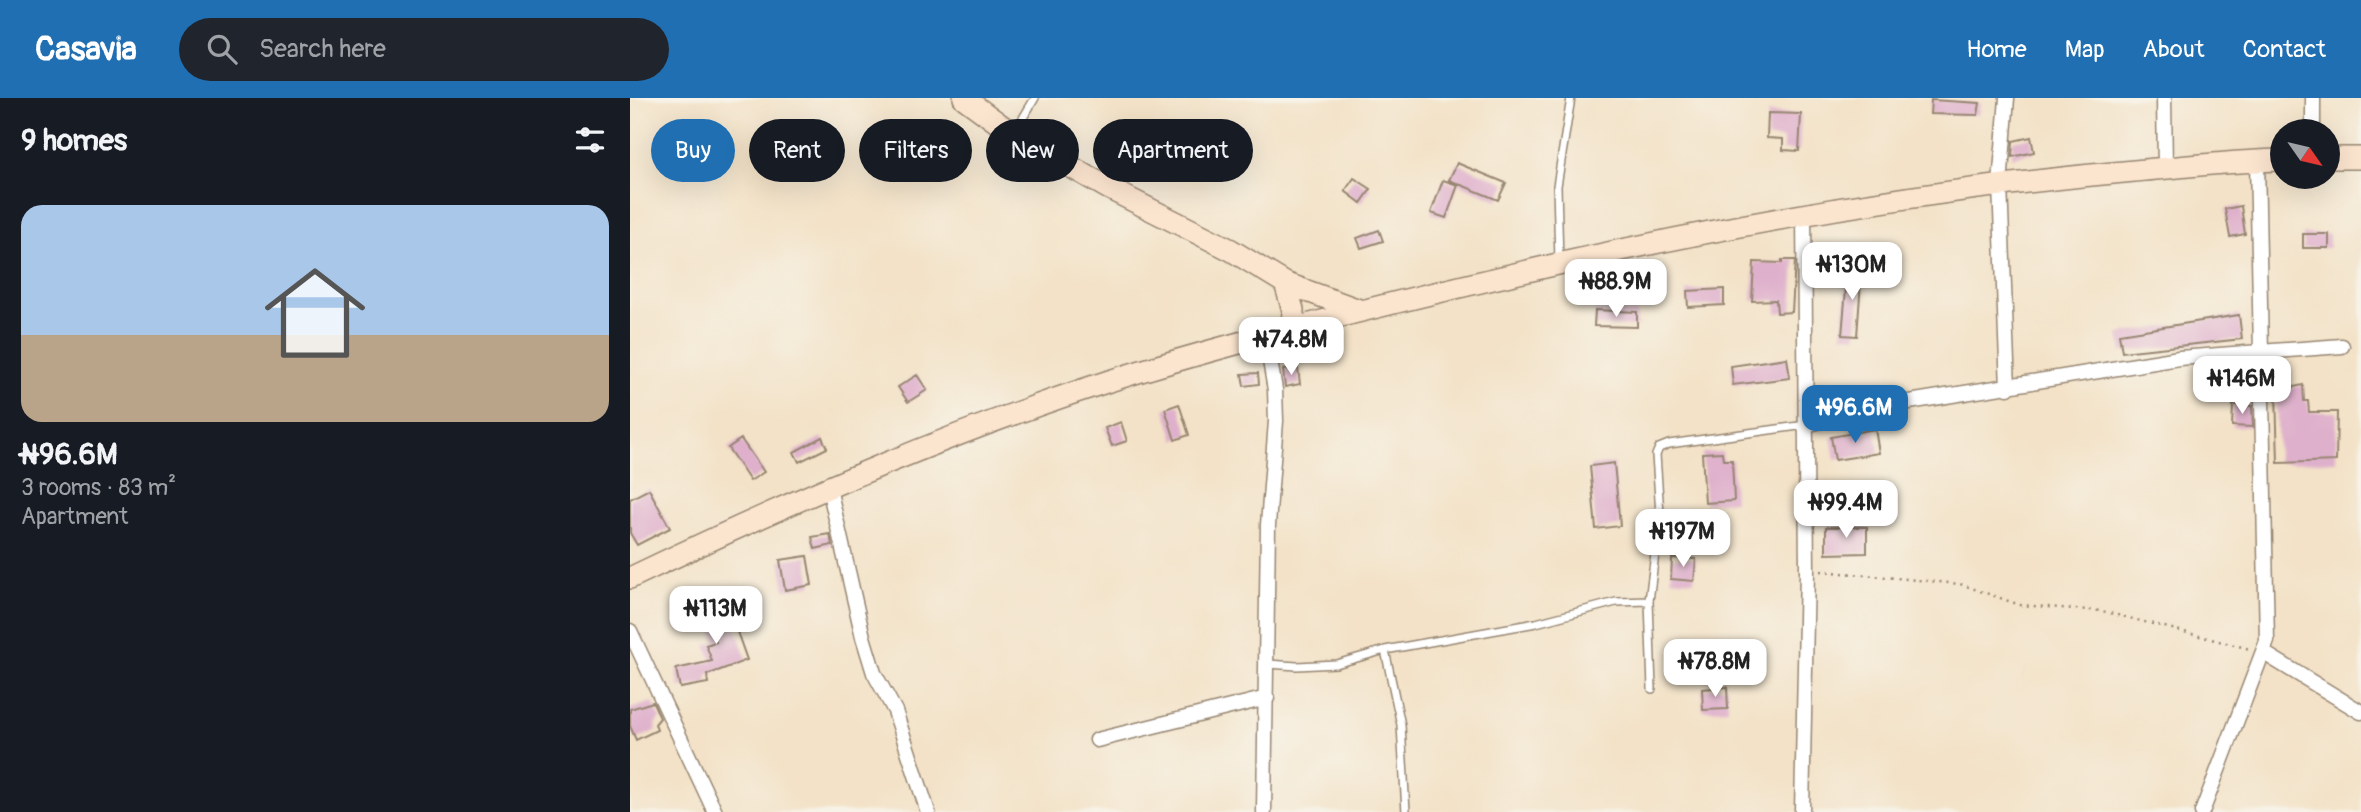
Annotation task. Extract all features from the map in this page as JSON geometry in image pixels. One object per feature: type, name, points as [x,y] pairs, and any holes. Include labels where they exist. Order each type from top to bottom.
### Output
[{"type":"main road","points":[[964,98],[993,119]]},
{"type":"main road","points":[[2340,158],[2361,158]]},
{"type":"main road","points":[[630,578],[757,517],[1052,402],[1139,372],[1362,311],[1657,241],[1804,214],[2000,185],[2270,160]]},
{"type":"main road","points":[[1079,172],[1231,250],[1285,283],[1362,311]]},
{"type":"main road","points":[[1285,283],[1293,310],[1292,331]]},
{"type":"street","points":[[2007,98],[2000,185],[2008,388]]},
{"type":"street","points":[[2164,98],[2165,169]]},
{"type":"street","points":[[2312,98],[2313,119]]},
{"type":"street","points":[[2202,812],[2267,641],[2257,160]]},
{"type":"street","points":[[1802,812],[1807,571],[1804,214]]},
{"type":"street","points":[[1264,812],[1268,526],[1276,421],[1275,390],[1265,337]]},
{"type":"street","points":[[1806,425],[1867,409],[2179,358],[2259,350],[2342,346]]},
{"type":"street","points":[[828,488],[874,673],[895,711],[929,812]]},
{"type":"street","points":[[630,631],[715,812]]},
{"type":"street","points":[[2264,653],[2361,712]]},
{"type":"street","points":[[1097,740],[1267,698]]},
{"type":"lane","points":[[1022,119],[1035,98]]},
{"type":"lane","points":[[1559,264],[1558,186],[1571,98]]},
{"type":"lane","points":[[1652,689],[1649,601],[1659,546],[1656,455],[1660,448],[1669,444],[1806,425]]},
{"type":"lane","points":[[1268,664],[1336,664],[1385,650],[1536,623],[1616,602],[1649,601]]},
{"type":"lane","points":[[1385,650],[1401,725],[1406,812]]},
{"type":"path","points":[[1807,571],[1960,584],[2020,605],[2102,611],[2264,653]]},
{"type":"building","points":[[1931,100],[1980,103],[1978,115],[1930,114]]},
{"type":"building","points":[[1768,113],[1801,114],[1799,151],[1783,150],[1783,139],[1767,138]]},
{"type":"building","points":[[2031,137],[2034,152],[2012,157],[2013,141]]},
{"type":"building","points":[[1457,163],[1506,183],[1498,200],[1449,180]]},
{"type":"building","points":[[1354,178],[1371,189],[1361,203],[1345,191]]},
{"type":"building","points":[[1443,180],[1458,185],[1446,218],[1431,213]]},
{"type":"building","points":[[2241,206],[2245,234],[2230,237],[2225,209]]},
{"type":"building","points":[[1379,230],[1383,241],[1361,248],[1357,238]]},
{"type":"building","points":[[2303,234],[2329,234],[2329,248],[2303,248]]},
{"type":"building","points":[[1782,260],[1795,260],[1792,312],[1777,313],[1776,300],[1752,301],[1754,262],[1782,263]]},
{"type":"building","points":[[1848,266],[1862,268],[1857,336],[1842,335]]},
{"type":"building","points":[[1724,289],[1724,305],[1688,307],[1687,291]]},
{"type":"building","points":[[1595,310],[1637,312],[1637,327],[1594,326]]},
{"type":"building","points":[[2239,315],[2242,339],[2122,352],[2119,334]]},
{"type":"building","points":[[1787,358],[1790,378],[1733,385],[1731,366]]},
{"type":"building","points":[[1298,368],[1300,384],[1285,387],[1283,370]]},
{"type":"building","points":[[1258,373],[1259,384],[1244,386],[1242,374]]},
{"type":"building","points":[[917,375],[927,390],[908,402],[898,387]]},
{"type":"building","points":[[2303,385],[2304,401],[2308,401],[2309,412],[2337,412],[2336,461],[2278,463],[2276,391]]},
{"type":"building","points":[[1179,404],[1189,435],[1175,440],[1165,409]]},
{"type":"building","points":[[2233,405],[2252,406],[2253,427],[2232,426]]},
{"type":"building","points":[[1121,422],[1127,441],[1112,446],[1105,428]]},
{"type":"building","points":[[1875,429],[1879,453],[1835,460],[1831,437]]},
{"type":"building","points":[[822,437],[827,448],[799,462],[794,452]]},
{"type":"building","points":[[741,439],[764,472],[750,481],[728,448]]},
{"type":"building","points":[[1722,452],[1723,460],[1732,460],[1734,501],[1705,503],[1702,453]]},
{"type":"building","points":[[1614,463],[1620,526],[1596,529],[1590,466]]},
{"type":"building","points":[[649,489],[670,528],[637,545],[630,533],[630,499]]},
{"type":"building","points":[[1826,527],[1867,527],[1867,553],[1826,554]]},
{"type":"building","points":[[830,534],[832,545],[815,549],[812,537]]},
{"type":"building","points":[[807,556],[812,585],[785,590],[780,560]]},
{"type":"building","points":[[1672,558],[1696,559],[1694,581],[1671,579]]},
{"type":"building","points":[[724,595],[747,660],[707,675],[708,683],[680,688],[676,669],[712,661],[706,645],[716,642],[703,601]]},
{"type":"building","points":[[1727,687],[1728,709],[1703,710],[1702,689]]},
{"type":"building","points":[[653,702],[660,718],[655,724],[657,730],[636,740],[630,726],[630,709]]}]
